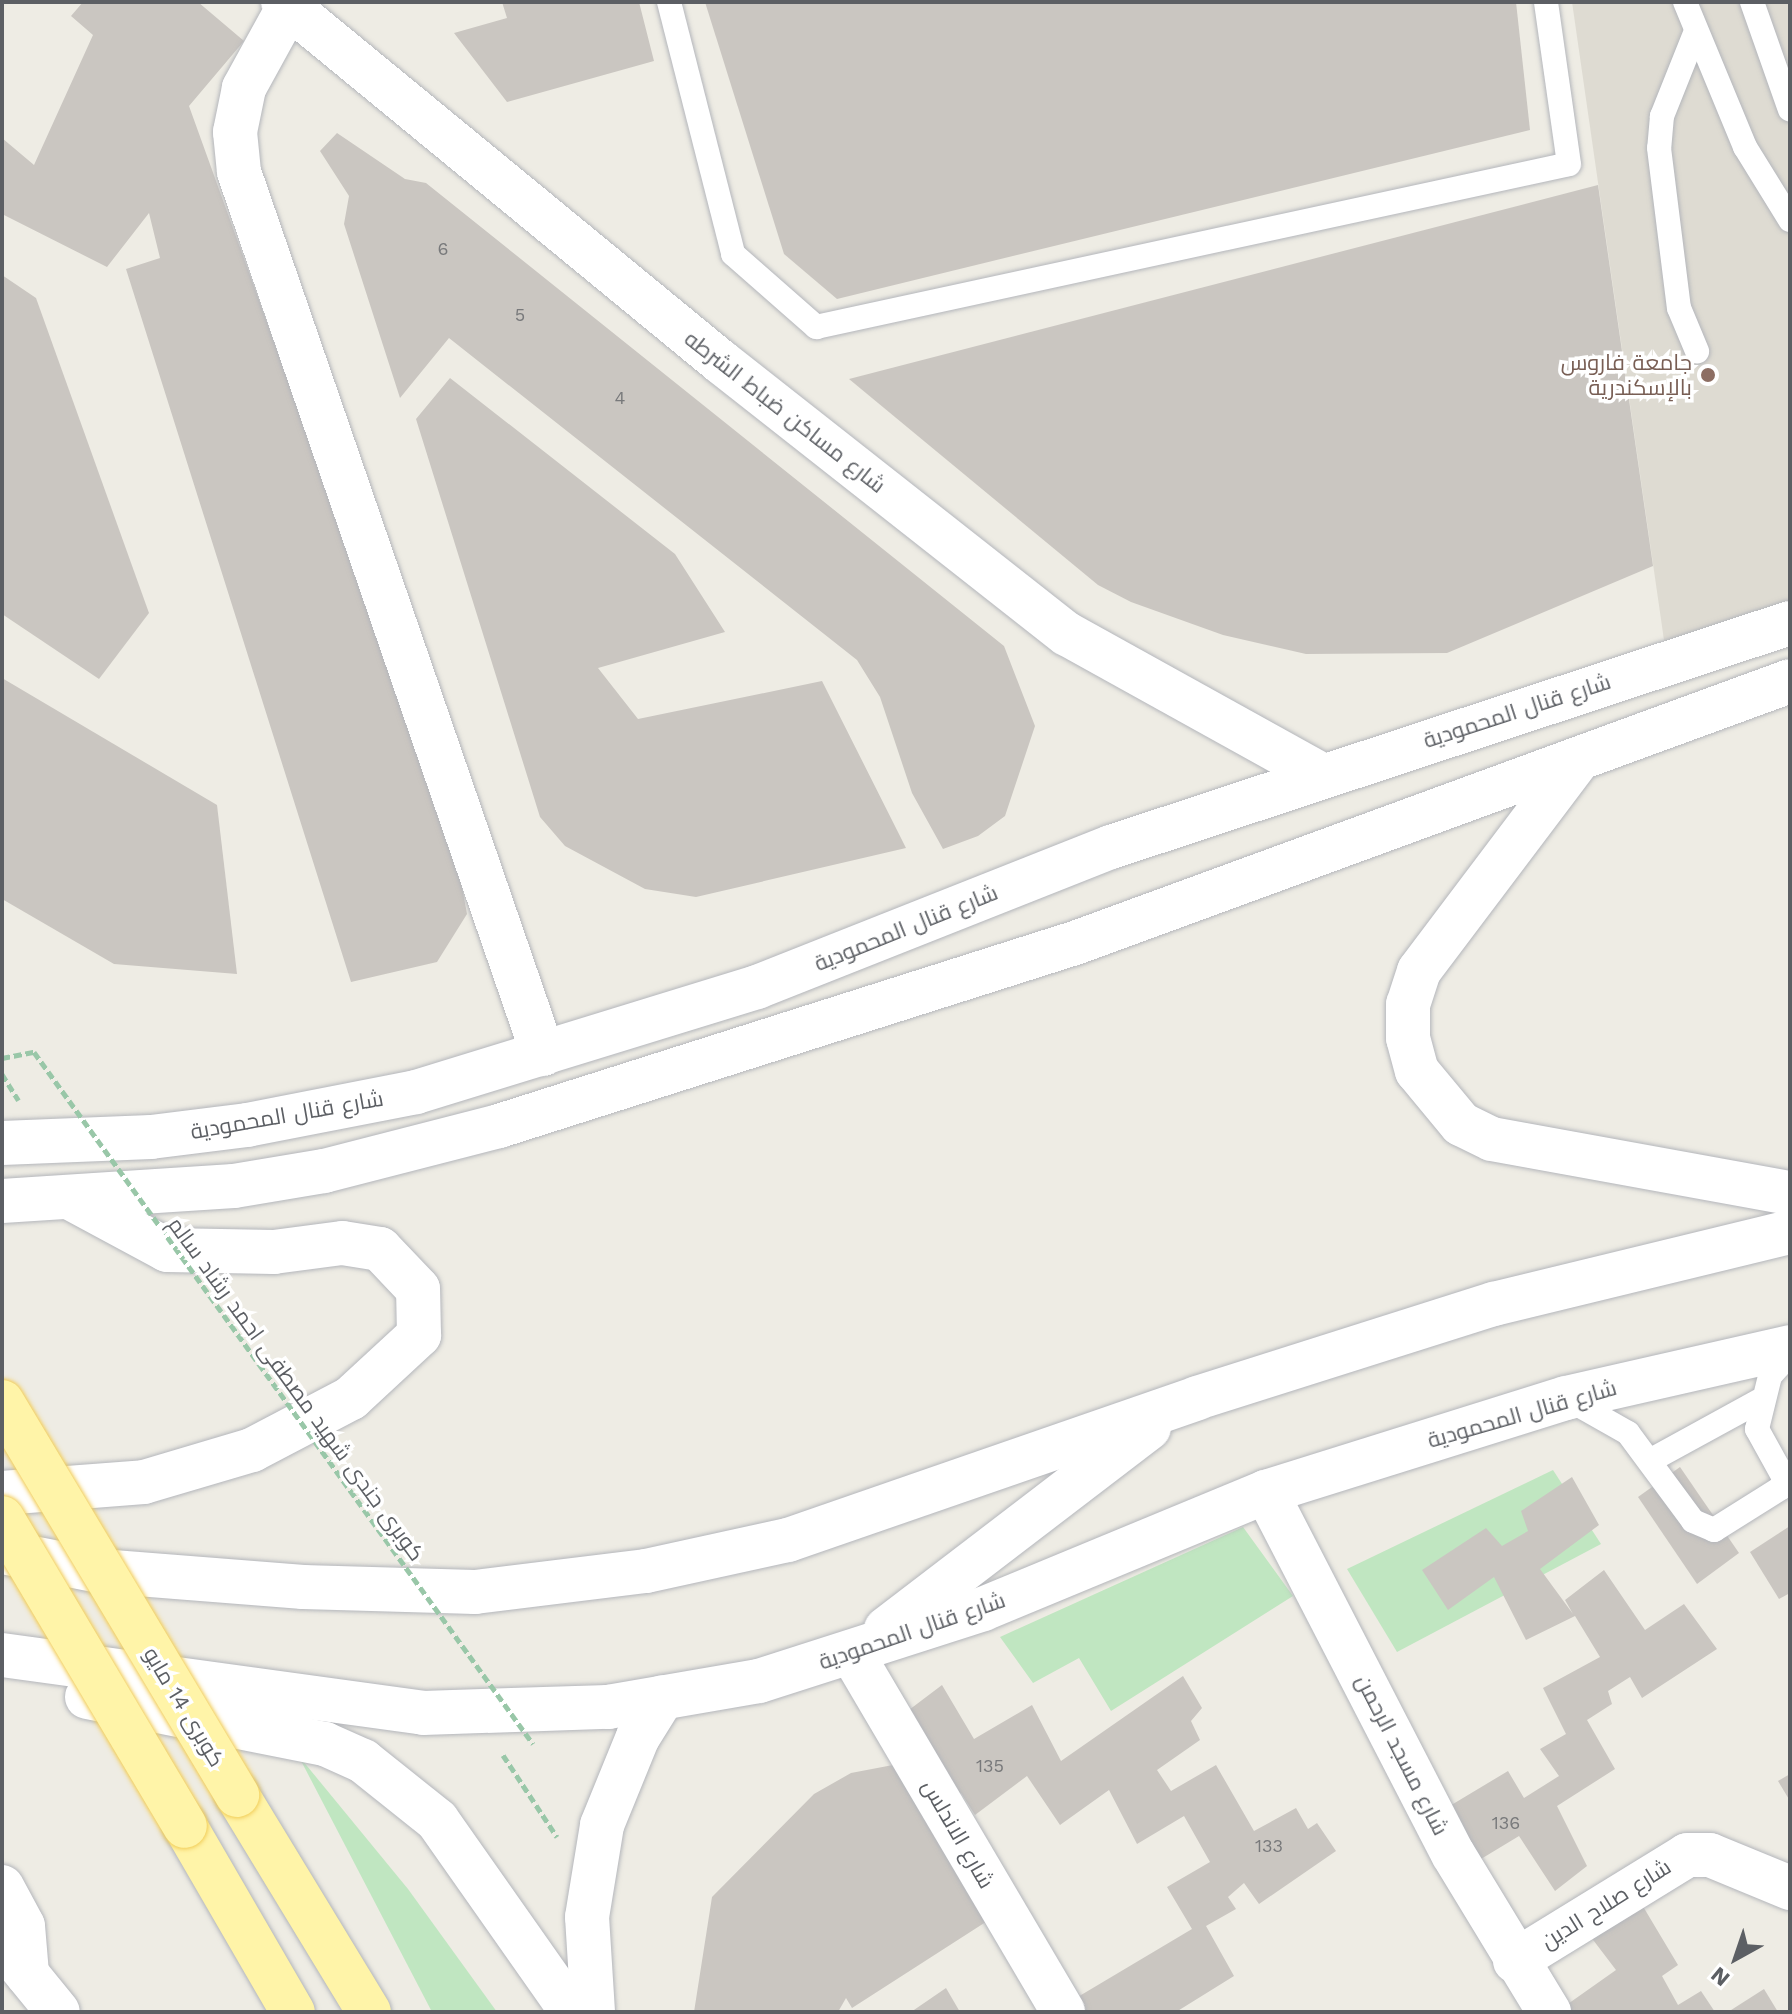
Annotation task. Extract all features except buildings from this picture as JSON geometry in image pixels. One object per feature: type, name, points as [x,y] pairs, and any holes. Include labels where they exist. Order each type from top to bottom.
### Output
[{"type":"main road","name":"شارع مساكن ضباط الشرطه","points":[[289,3],[721,362],[1067,634],[1320,774]]},
{"type":"main road","points":[[289,3],[244,88],[235,132],[239,172],[543,1054]]},
{"type":"main road","name":"شارع قنال المحمودية","points":[[2,1143],[151,1137],[247,1125],[416,1092],[757,987],[1111,847],[1320,774],[1790,623]]},
{"type":"main road","points":[[2,1201],[74,1200],[309,1174],[499,1126],[1075,943],[1790,681]]},
{"type":"main road","points":[[1578,760],[1419,971],[1408,1004],[1417,1071],[1461,1124],[1492,1139],[1790,1193]]},
{"type":"main road","points":[[2,1493],[131,1485],[252,1450],[351,1398],[419,1335],[418,1289],[409,1273],[380,1249],[342,1243],[261,1253],[167,1250],[74,1200]]},
{"type":"main road","points":[[2,1552],[100,1571],[350,1588],[475,1592],[646,1571],[788,1540],[1178,1405],[1494,1304],[1790,1232]]},
{"type":"main road","name":"شارع قنال المحمودية","points":[[2,1655],[317,1703],[477,1714],[663,1697],[759,1681],[853,1655],[983,1609],[1266,1492],[1566,1398],[1790,1347]]},
{"type":"main road","name":"كوبرى 14 مايو","points":[[2,1402],[369,2012]]},
{"type":"main road","points":[[853,1655],[1178,1405]]},
{"type":"main road","name":"شارع مسجد الرحمن","points":[[1266,1492],[1515,1961],[1549,2012]]},
{"type":"main road","points":[[2,1518],[293,2012]]},
{"type":"main road","name":"شارع الاندلس","points":[[853,1655],[1063,2012]]},
{"type":"main road","points":[[2,1680],[325,1744],[363,1761],[437,1820],[572,2012]]},
{"type":"main road","points":[[593,2012],[590,1889],[618,1780],[663,1697]]},
{"type":"main road","name":"شارع صلاح الدين","points":[[1515,1961],[1687,1855],[1710,1855],[1790,1888]]},
{"type":"main road","points":[[2,1887],[23,1926],[15,1959],[58,2012]]},
{"type":"lane","points":[[669,2],[733,254],[816,327],[1569,164],[1546,2]]},
{"type":"lane","points":[[1685,2],[1745,147],[1790,220]]},
{"type":"lane","points":[[1752,2],[1790,110]]},
{"type":"lane","points":[[1696,31],[1660,132],[1679,308],[1697,351]]},
{"type":"lane","points":[[1653,1459],[1759,1401],[1790,1354]]},
{"type":"lane","points":[[1566,1398],[1628,1433],[1653,1459],[1693,1521],[1703,1529],[1724,1526],[1781,1488],[1784,1478],[1757,1429],[1759,1401]]},
{"type":"path","name":"كوبرى جندى شهيد مصطفى احمد رشاد سالم","points":[[2,1058],[34,1052],[533,1744]]},
{"type":"path","points":[[477,1714],[590,1889]]},
{"type":"shaded area","name":"جامعة فاروس بالإسكندرية","points":[[1572,2],[1790,2],[1790,610],[1666,654]]},
{"type":"green space","points":[[1553,1470],[1601,1544],[1397,1652],[1347,1569]]},
{"type":"green space","points":[[1243,1527],[1293,1596],[1111,1711],[1079,1658],[1033,1683],[1000,1637]]},
{"type":"green space","points":[[298,1755],[408,1889],[497,2012],[432,2012]]},
{"type":"place","name":"جامعة فاروس بالإسكندرية","points":[[1708,375]]}]
